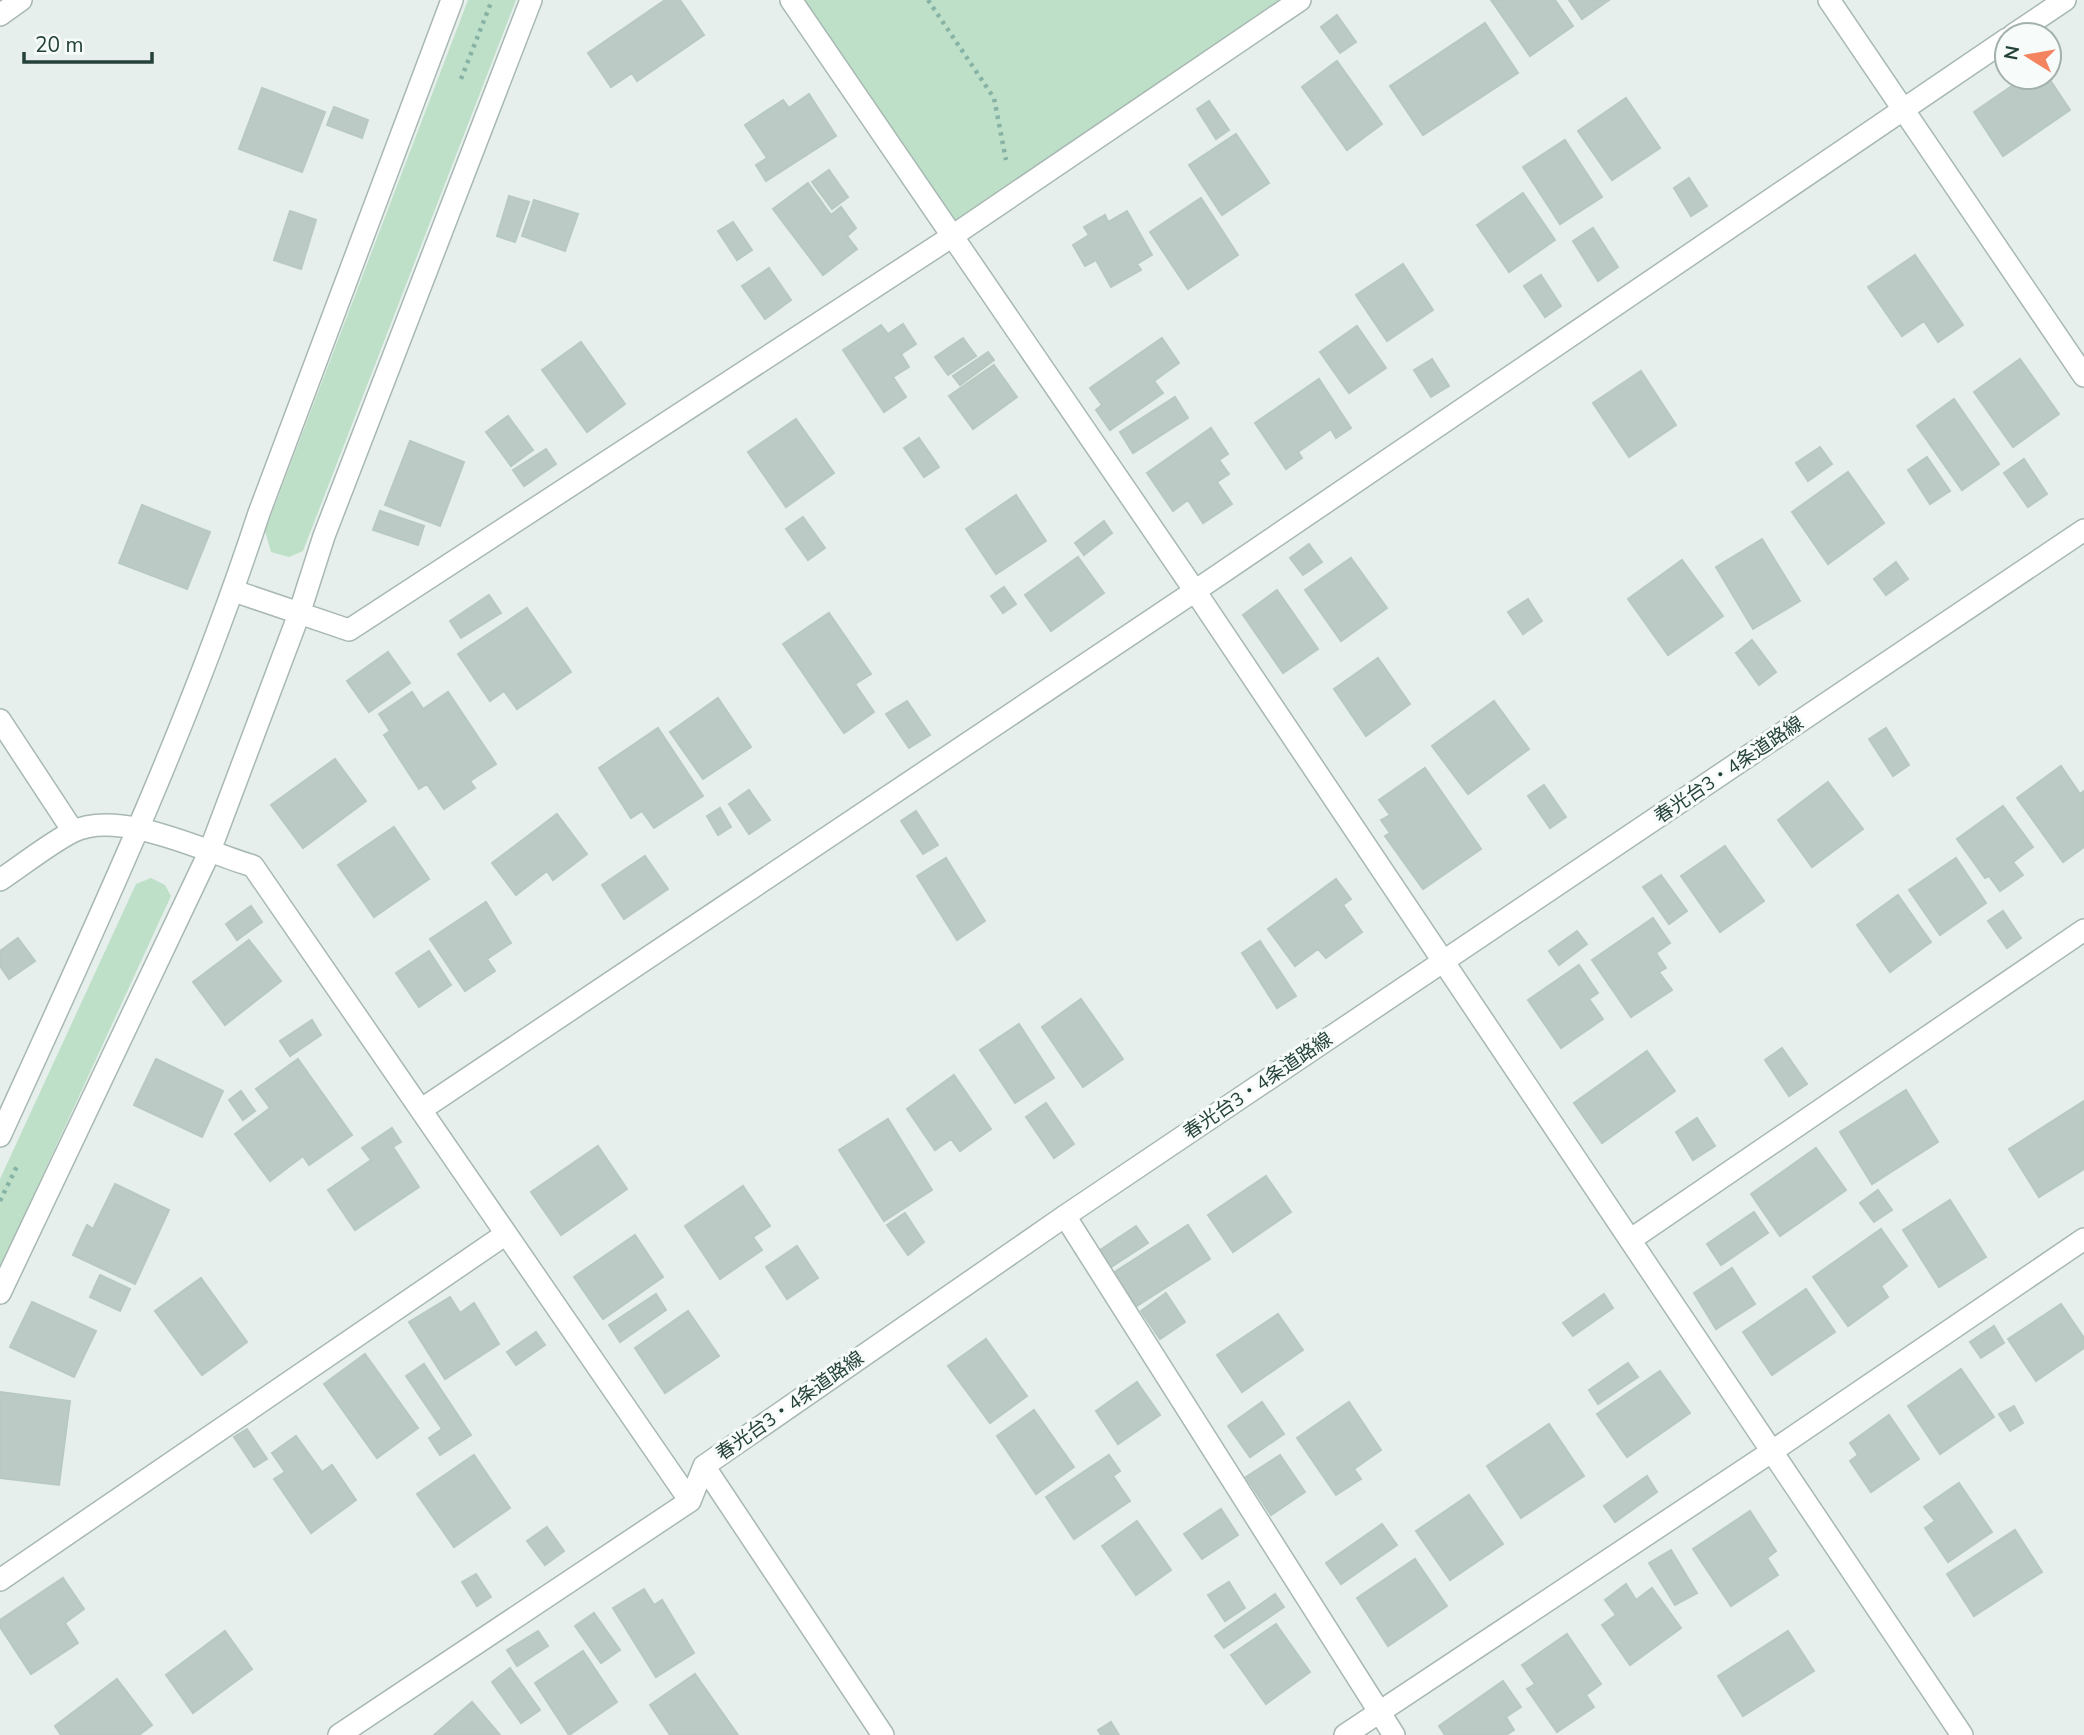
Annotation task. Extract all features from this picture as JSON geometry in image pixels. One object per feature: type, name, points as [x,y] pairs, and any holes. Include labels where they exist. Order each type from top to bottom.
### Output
[{"type":"street","points":[[0,15],[21,0]]},
{"type":"street","points":[[0,1136],[138,827],[234,591],[264,500],[452,0]]},
{"type":"street","points":[[0,1293],[209,853],[299,614],[324,536],[531,0]]},
{"type":"street","points":[[791,0],[1195,591],[1962,1735]]},
{"type":"street","points":[[234,591],[349,630],[951,237],[1300,0]]},
{"type":"street","points":[[1829,0],[2084,376]]},
{"type":"street","points":[[2034,21],[2065,0]]},
{"type":"street","points":[[422,1109],[1195,591],[1993,49]]},
{"type":"street","name":"春光台3・4条道路線","points":[[883,1735],[704,1465],[1065,1216],[2084,530]]},
{"type":"street","points":[[0,720],[74,831]]},
{"type":"street","points":[[0,880],[74,831],[105,824],[138,827],[253,866],[690,1501]]},
{"type":"street","points":[[1630,1240],[2084,930]]},
{"type":"street","points":[[1065,1216],[1394,1735]]},
{"type":"street","points":[[0,1580],[506,1234]]},
{"type":"street","points":[[1345,1735],[2084,1239]]},
{"type":"street","points":[[339,1735],[690,1501],[704,1465]]},
{"type":"path","points":[[928,0],[994,98],[1013,193]]},
{"type":"green space","points":[[468,0],[516,0],[303,551],[289,557],[271,552],[265,531]]},
{"type":"green space","points":[[791,0],[1300,0],[951,237]]},
{"type":"green space","points":[[151,878],[165,885],[171,896],[0,1268],[0,1179],[136,884]]},
{"type":"building","points":[[665,0],[680,0],[704,35],[637,81],[632,73],[611,87],[588,53]]},
{"type":"building","points":[[1491,0],[1555,0],[1573,26],[1530,56]]},
{"type":"building","points":[[1569,0],[1609,0],[1582,19]]},
{"type":"building","points":[[1337,15],[1356,42],[1340,53],[1321,27]]},
{"type":"building","points":[[1485,23],[1518,73],[1423,135],[1390,86]]},
{"type":"building","points":[[1337,61],[1382,124],[1347,150],[1302,87]]},
{"type":"building","points":[[262,88],[325,112],[302,172],[239,149]]},
{"type":"building","points":[[2005,91],[2057,91],[2070,110],[2003,156],[1974,112]]},
{"type":"building","points":[[809,94],[836,136],[766,181],[756,165],[767,158],[745,125],[783,100],[789,108]]},
{"type":"building","points":[[1626,98],[1660,148],[1612,180],[1578,131]]},
{"type":"building","points":[[1209,101],[1229,130],[1216,139],[1197,109]]},
{"type":"building","points":[[334,107],[368,120],[362,138],[327,125]]},
{"type":"building","points":[[1236,134],[1269,183],[1222,215],[1189,165]]},
{"type":"building","points":[[1565,140],[1602,197],[1560,224],[1523,167]]},
{"type":"building","points":[[829,170],[848,197],[832,209],[812,182]]},
{"type":"building","points":[[1689,178],[1707,206],[1691,216],[1674,188]]},
{"type":"building","points":[[808,183],[831,215],[841,207],[856,228],[847,236],[857,249],[823,275],[773,209]]},
{"type":"building","points":[[1523,193],[1555,240],[1509,272],[1477,225]]},
{"type":"building","points":[[509,196],[529,202],[515,242],[497,236]]},
{"type":"building","points":[[1201,198],[1238,255],[1188,289],[1150,232]]},
{"type":"building","points":[[534,200],[578,214],[565,251],[522,236]]},
{"type":"building","points":[[290,211],[316,220],[301,269],[274,260]]},
{"type":"building","points":[[1127,211],[1152,255],[1137,264],[1141,270],[1111,287],[1096,260],[1085,266],[1073,245],[1089,235],[1084,227],[1105,215],[1108,222]]},
{"type":"building","points":[[733,222],[752,250],[737,260],[718,231]]},
{"type":"building","points":[[1593,228],[1618,267],[1598,281],[1573,241]]},
{"type":"building","points":[[1915,255],[1963,325],[1938,342],[1924,321],[1902,336],[1868,287]]},
{"type":"building","points":[[1403,264],[1433,310],[1387,341],[1356,295]]},
{"type":"building","points":[[769,268],[791,300],[765,319],[742,286]]},
{"type":"building","points":[[1541,275],[1561,306],[1545,317],[1524,286]]},
{"type":"building","points":[[903,324],[916,344],[901,354],[909,367],[893,377],[906,397],[884,412],[843,350],[881,325],[888,334]]},
{"type":"building","points":[[1357,326],[1386,368],[1349,393],[1320,352]]},
{"type":"building","points":[[963,338],[976,356],[948,375],[935,357]]},
{"type":"building","points":[[1162,338],[1179,363],[1154,381],[1163,393],[1110,430],[1096,410],[1102,405],[1090,388]]},
{"type":"building","points":[[581,342],[625,404],[587,432],[542,370]]},
{"type":"building","points":[[988,352],[994,360],[960,385],[953,376]]},
{"type":"building","points":[[1432,359],[1449,386],[1431,397],[1414,370]]},
{"type":"building","points":[[2020,359],[2059,414],[2013,447],[1974,392]]},
{"type":"building","points":[[994,365],[1017,397],[973,429],[949,396]]},
{"type":"building","points":[[1641,371],[1676,425],[1629,457],[1593,403]]},
{"type":"building","points":[[1319,379],[1351,428],[1336,438],[1331,429],[1298,452],[1302,458],[1286,469],[1255,423]]},
{"type":"building","points":[[1175,397],[1188,418],[1133,453],[1120,432]]},
{"type":"building","points":[[1954,399],[1999,464],[1962,490],[1917,426]]},
{"type":"building","points":[[508,416],[533,450],[511,466],[486,432]]},
{"type":"building","points":[[796,419],[834,473],[786,507],[748,452]]},
{"type":"building","points":[[1211,428],[1228,454],[1219,460],[1229,474],[1217,482],[1232,504],[1203,523],[1188,500],[1173,511],[1147,473]]},
{"type":"building","points":[[919,438],[939,467],[924,477],[904,448]]},
{"type":"building","points":[[410,441],[464,462],[440,526],[385,505]]},
{"type":"building","points":[[1820,447],[1832,464],[1808,481],[1796,463]]},
{"type":"building","points":[[546,449],[556,464],[524,486],[513,470]]},
{"type":"building","points":[[1927,457],[1950,491],[1930,504],[1908,470]]},
{"type":"building","points":[[2024,459],[2047,494],[2028,507],[2004,473]]},
{"type":"building","points":[[1848,472],[1884,523],[1828,564],[1792,512]]},
{"type":"building","points":[[1016,495],[1046,541],[996,574],[966,529]]},
{"type":"building","points":[[142,505],[210,532],[187,589],[119,563]]},
{"type":"building","points":[[380,511],[424,526],[418,545],[373,530]]},
{"type":"building","points":[[803,517],[825,548],[808,560],[786,529]]},
{"type":"building","points":[[1104,521],[1112,533],[1084,555],[1075,543]]},
{"type":"building","points":[[1762,539],[1800,601],[1753,629],[1716,567]]},
{"type":"building","points":[[1309,544],[1322,562],[1303,575],[1290,558]]},
{"type":"building","points":[[1078,557],[1104,593],[1051,631],[1025,595]]},
{"type":"building","points":[[1351,558],[1387,608],[1341,641],[1305,590]]},
{"type":"building","points":[[1682,560],[1723,616],[1668,655],[1628,599]]},
{"type":"building","points":[[1896,562],[1908,579],[1886,595],[1874,579]]},
{"type":"building","points":[[1004,587],[1016,604],[1003,613],[991,596]]},
{"type":"building","points":[[1277,590],[1318,649],[1283,673],[1243,615]]},
{"type":"building","points":[[489,595],[501,613],[461,638],[450,621]]},
{"type":"building","points":[[1528,599],[1542,621],[1523,634],[1508,612]]},
{"type":"building","points":[[527,608],[571,672],[517,709],[504,691],[490,701],[458,654]]},
{"type":"building","points":[[829,613],[871,674],[855,684],[874,712],[844,733],[783,644]]},
{"type":"building","points":[[1752,640],[1776,672],[1759,685],[1736,653]]},
{"type":"building","points":[[388,652],[410,683],[369,712],[347,681]]},
{"type":"building","points":[[1378,658],[1410,704],[1366,736],[1334,689]]},
{"type":"building","points":[[412,692],[423,709],[448,692],[496,764],[470,781],[475,788],[444,809],[427,784],[419,789],[384,735],[390,731],[379,714]]},
{"type":"building","points":[[718,698],[751,747],[703,779],[670,732]]},
{"type":"building","points":[[907,701],[930,735],[909,748],[886,714]]},
{"type":"building","points":[[1494,701],[1529,749],[1468,794],[1432,746]]},
{"type":"building","points":[[658,728],[703,796],[654,828],[642,811],[631,818],[599,768]]},
{"type":"building","points":[[1886,728],[1909,765],[1893,776],[1869,739]]},
{"type":"building","points":[[335,759],[366,801],[303,848],[271,805]]},
{"type":"building","points":[[2061,766],[2080,794],[2084,791],[2084,847],[2063,862],[2017,798]]},
{"type":"building","points":[[1425,768],[1481,849],[1423,889],[1385,836],[1390,833],[1381,820],[1390,815],[1379,800]]},
{"type":"building","points":[[1828,782],[1863,829],[1812,867],[1778,820]]},
{"type":"building","points":[[1544,785],[1566,817],[1550,828],[1528,796]]},
{"type":"building","points":[[749,790],[770,820],[749,834],[729,804]]},
{"type":"building","points":[[2003,806],[2033,847],[2013,862],[2023,875],[2000,891],[1989,876],[1985,878],[1957,839]]},
{"type":"building","points":[[720,808],[731,827],[718,835],[707,816]]},
{"type":"building","points":[[916,811],[938,845],[923,854],[901,821]]},
{"type":"building","points":[[557,814],[587,854],[553,880],[547,871],[516,895],[492,863]]},
{"type":"building","points":[[394,827],[429,879],[374,917],[338,865]]},
{"type":"building","points":[[1725,846],[1764,901],[1720,932],[1681,876]]},
{"type":"building","points":[[645,856],[668,889],[624,919],[602,885]]},
{"type":"building","points":[[946,858],[985,921],[957,940],[917,876]]},
{"type":"building","points":[[1956,858],[1986,903],[1940,935],[1909,890]]},
{"type":"building","points":[[1661,875],[1687,911],[1669,924],[1643,887]]},
{"type":"building","points":[[1336,879],[1351,899],[1343,905],[1362,932],[1326,958],[1318,949],[1295,966],[1268,929]]},
{"type":"building","points":[[1898,895],[1931,942],[1890,972],[1857,925]]},
{"type":"building","points":[[486,902],[511,943],[487,959],[495,971],[465,991],[430,939]]},
{"type":"building","points":[[251,906],[262,922],[237,940],[226,924]]},
{"type":"building","points":[[2003,911],[2021,938],[2007,948],[1988,921]]},
{"type":"building","points":[[1653,918],[1670,943],[1656,953],[1666,968],[1659,972],[1672,990],[1631,1017],[1592,960]]},
{"type":"building","points":[[1577,931],[1587,944],[1559,965],[1549,951]]},
{"type":"building","points":[[18,938],[35,961],[9,979],[0,966],[0,951]]},
{"type":"building","points":[[249,940],[281,981],[225,1025],[193,982]]},
{"type":"building","points":[[1260,941],[1296,996],[1277,1008],[1242,953]]},
{"type":"building","points":[[429,951],[451,985],[419,1007],[396,973]]},
{"type":"building","points":[[1579,965],[1598,993],[1589,999],[1603,1019],[1561,1048],[1528,1000]]},
{"type":"building","points":[[1081,999],[1123,1059],[1083,1087],[1042,1027]]},
{"type":"building","points":[[312,1020],[321,1035],[290,1056],[280,1041]]},
{"type":"building","points":[[1019,1024],[1054,1078],[1015,1103],[980,1050]]},
{"type":"building","points":[[1782,1048],[1807,1084],[1789,1096],[1765,1060]]},
{"type":"building","points":[[1647,1051],[1675,1091],[1602,1143],[1574,1103]]},
{"type":"building","points":[[156,1059],[223,1091],[202,1137],[134,1105]]},
{"type":"building","points":[[298,1059],[352,1135],[309,1165],[303,1156],[270,1181],[235,1134],[270,1108],[256,1089]]},
{"type":"building","points":[[954,1075],[991,1129],[960,1151],[951,1139],[935,1150],[907,1109]]},
{"type":"building","points":[[1906,1090],[1938,1142],[1872,1184],[1840,1132]]},
{"type":"building","points":[[241,1091],[255,1111],[243,1120],[229,1100]]},
{"type":"building","points":[[2084,1101],[2084,1169],[2039,1197],[2009,1149]]},
{"type":"building","points":[[1046,1103],[1074,1144],[1054,1158],[1026,1117]]},
{"type":"building","points":[[1697,1118],[1715,1146],[1693,1160],[1676,1132]]},
{"type":"building","points":[[888,1119],[932,1190],[884,1221],[839,1150]]},
{"type":"building","points":[[392,1128],[401,1142],[393,1147],[419,1187],[355,1230],[328,1190],[371,1160],[362,1148]]},
{"type":"building","points":[[598,1146],[627,1189],[561,1235],[531,1192]]},
{"type":"building","points":[[1816,1148],[1846,1190],[1780,1236],[1751,1194]]},
{"type":"building","points":[[1266,1176],[1291,1212],[1233,1252],[1208,1215]]},
{"type":"building","points":[[115,1184],[169,1210],[135,1284],[73,1255],[87,1225],[93,1229]]},
{"type":"building","points":[[743,1186],[770,1226],[753,1237],[762,1250],[720,1279],[685,1226]]},
{"type":"building","points":[[1878,1190],[1892,1210],[1874,1222],[1860,1203]]},
{"type":"building","points":[[1950,1200],[1986,1257],[1939,1287],[1903,1230]]},
{"type":"building","points":[[1754,1212],[1768,1233],[1721,1265],[1707,1244]]},
{"type":"building","points":[[905,1213],[924,1242],[908,1255],[887,1225]]},
{"type":"building","points":[[1188,1225],[1210,1259],[1132,1309],[1110,1275]]},
{"type":"building","points":[[1136,1226],[1148,1243],[1108,1269],[1097,1252]]},
{"type":"building","points":[[1881,1229],[1907,1266],[1881,1286],[1888,1297],[1848,1326],[1813,1277]]},
{"type":"building","points":[[635,1235],[663,1277],[603,1319],[574,1277]]},
{"type":"building","points":[[797,1246],[818,1278],[787,1299],[766,1267]]},
{"type":"building","points":[[1732,1268],[1755,1304],[1716,1329],[1694,1293]]},
{"type":"building","points":[[100,1275],[130,1289],[120,1311],[90,1297]]},
{"type":"building","points":[[201,1278],[247,1342],[202,1375],[155,1311]]},
{"type":"building","points":[[1806,1289],[1835,1332],[1772,1375],[1743,1332]]},
{"type":"building","points":[[1166,1293],[1185,1322],[1160,1339],[1141,1311]]},
{"type":"building","points":[[656,1294],[666,1310],[620,1342],[609,1325]]},
{"type":"building","points":[[1604,1294],[1613,1308],[1573,1336],[1563,1323]]},
{"type":"building","points":[[450,1297],[460,1313],[474,1303],[499,1344],[445,1379],[409,1322]]},
{"type":"building","points":[[32,1302],[96,1331],[74,1377],[10,1347]]},
{"type":"building","points":[[2061,1304],[2084,1338],[2084,1348],[2036,1381],[2008,1339]]},
{"type":"building","points":[[688,1311],[719,1356],[665,1393],[635,1348]]},
{"type":"building","points":[[1278,1314],[1303,1350],[1242,1392],[1217,1355]]},
{"type":"building","points":[[1994,1326],[2004,1343],[1981,1358],[1970,1342]]},
{"type":"building","points":[[536,1332],[545,1345],[516,1365],[507,1352]]},
{"type":"building","points":[[986,1339],[1027,1396],[990,1423],[948,1366]]},
{"type":"building","points":[[365,1354],[418,1428],[377,1458],[324,1384]]},
{"type":"building","points":[[1628,1363],[1638,1377],[1598,1404],[1589,1390]]},
{"type":"building","points":[[424,1364],[471,1435],[440,1455],[429,1438],[442,1429],[406,1376]]},
{"type":"building","points":[[1961,1369],[1994,1417],[1940,1454],[1908,1406]]},
{"type":"building","points":[[1660,1371],[1690,1413],[1627,1457],[1597,1414]]},
{"type":"building","points":[[1137,1382],[1160,1415],[1118,1444],[1096,1411]]},
{"type":"building","points":[[0,1392],[70,1401],[59,1485],[0,1478]]},
{"type":"building","points":[[1262,1402],[1284,1434],[1250,1457],[1228,1426]]},
{"type":"building","points":[[1349,1402],[1381,1450],[1354,1469],[1361,1479],[1336,1495],[1297,1438]]},
{"type":"building","points":[[2014,1406],[2023,1423],[2010,1431],[1999,1414]]},
{"type":"building","points":[[1034,1410],[1074,1467],[1036,1494],[997,1436]]},
{"type":"building","points":[[1889,1415],[1919,1459],[1871,1492],[1850,1461],[1858,1455],[1850,1443]]},
{"type":"building","points":[[1549,1424],[1584,1476],[1521,1518],[1487,1466]]},
{"type":"building","points":[[247,1429],[267,1459],[254,1467],[234,1437]]},
{"type":"building","points":[[296,1436],[322,1472],[332,1465],[356,1500],[311,1533],[274,1479],[285,1472],[272,1453]]},
{"type":"building","points":[[474,1455],[510,1508],[454,1547],[417,1494]]},
{"type":"building","points":[[1109,1455],[1120,1471],[1113,1476],[1130,1501],[1074,1539],[1046,1497]]},
{"type":"building","points":[[1280,1455],[1305,1492],[1271,1515],[1246,1477]]},
{"type":"building","points":[[1647,1476],[1657,1492],[1615,1522],[1604,1506]]},
{"type":"building","points":[[1959,1483],[1992,1532],[1948,1562],[1925,1528],[1935,1521],[1924,1507]]},
{"type":"building","points":[[1469,1495],[1503,1544],[1450,1580],[1416,1531]]},
{"type":"building","points":[[1221,1509],[1238,1535],[1202,1559],[1184,1534]]},
{"type":"building","points":[[1750,1511],[1776,1551],[1767,1558],[1778,1575],[1731,1606],[1693,1549]]},
{"type":"building","points":[[1137,1521],[1171,1570],[1136,1595],[1102,1546]]},
{"type":"building","points":[[1382,1524],[1397,1545],[1341,1584],[1326,1563]]},
{"type":"building","points":[[547,1527],[564,1551],[545,1565],[527,1541]]},
{"type":"building","points":[[2015,1530],[2042,1572],[1974,1616],[1947,1574]]},
{"type":"building","points":[[1671,1550],[1697,1593],[1675,1605],[1649,1563]]},
{"type":"building","points":[[1415,1559],[1447,1606],[1388,1646],[1357,1598]]},
{"type":"building","points":[[476,1574],[491,1597],[477,1606],[462,1582]]},
{"type":"building","points":[[63,1578],[84,1609],[65,1623],[78,1643],[31,1674],[0,1627],[0,1620]]},
{"type":"building","points":[[1229,1582],[1245,1608],[1225,1621],[1208,1595]]},
{"type":"building","points":[[1626,1584],[1636,1600],[1652,1588],[1681,1628],[1630,1665],[1602,1625],[1616,1615],[1605,1600]]},
{"type":"building","points":[[644,1589],[654,1605],[662,1600],[694,1653],[656,1677],[613,1608]]},
{"type":"building","points":[[1275,1594],[1284,1607],[1224,1648],[1215,1636]]},
{"type":"building","points":[[594,1613],[620,1650],[601,1663],[575,1626]]},
{"type":"building","points":[[1276,1624],[1310,1672],[1266,1704],[1231,1655]]},
{"type":"building","points":[[225,1631],[252,1669],[193,1713],[166,1675]]},
{"type":"building","points":[[538,1631],[548,1646],[517,1666],[507,1650]]},
{"type":"building","points":[[1788,1631],[1814,1671],[1743,1716],[1718,1676]]},
{"type":"building","points":[[1567,1634],[1601,1684],[1586,1695],[1594,1707],[1557,1732],[1527,1689],[1535,1684],[1522,1665]]},
{"type":"building","points":[[583,1651],[617,1702],[569,1735],[535,1683]]},
{"type":"building","points":[[510,1668],[540,1710],[521,1723],[492,1682]]},
{"type":"building","points":[[695,1674],[738,1735],[670,1735],[650,1705]]},
{"type":"building","points":[[117,1679],[152,1725],[139,1735],[61,1735],[55,1726]]},
{"type":"building","points":[[1503,1681],[1521,1707],[1506,1717],[1514,1730],[1506,1735],[1445,1735],[1439,1726]]},
{"type":"building","points":[[472,1702],[500,1735],[434,1735]]},
{"type":"building","points":[[1111,1722],[1119,1735],[1101,1735],[1098,1730]]}]
